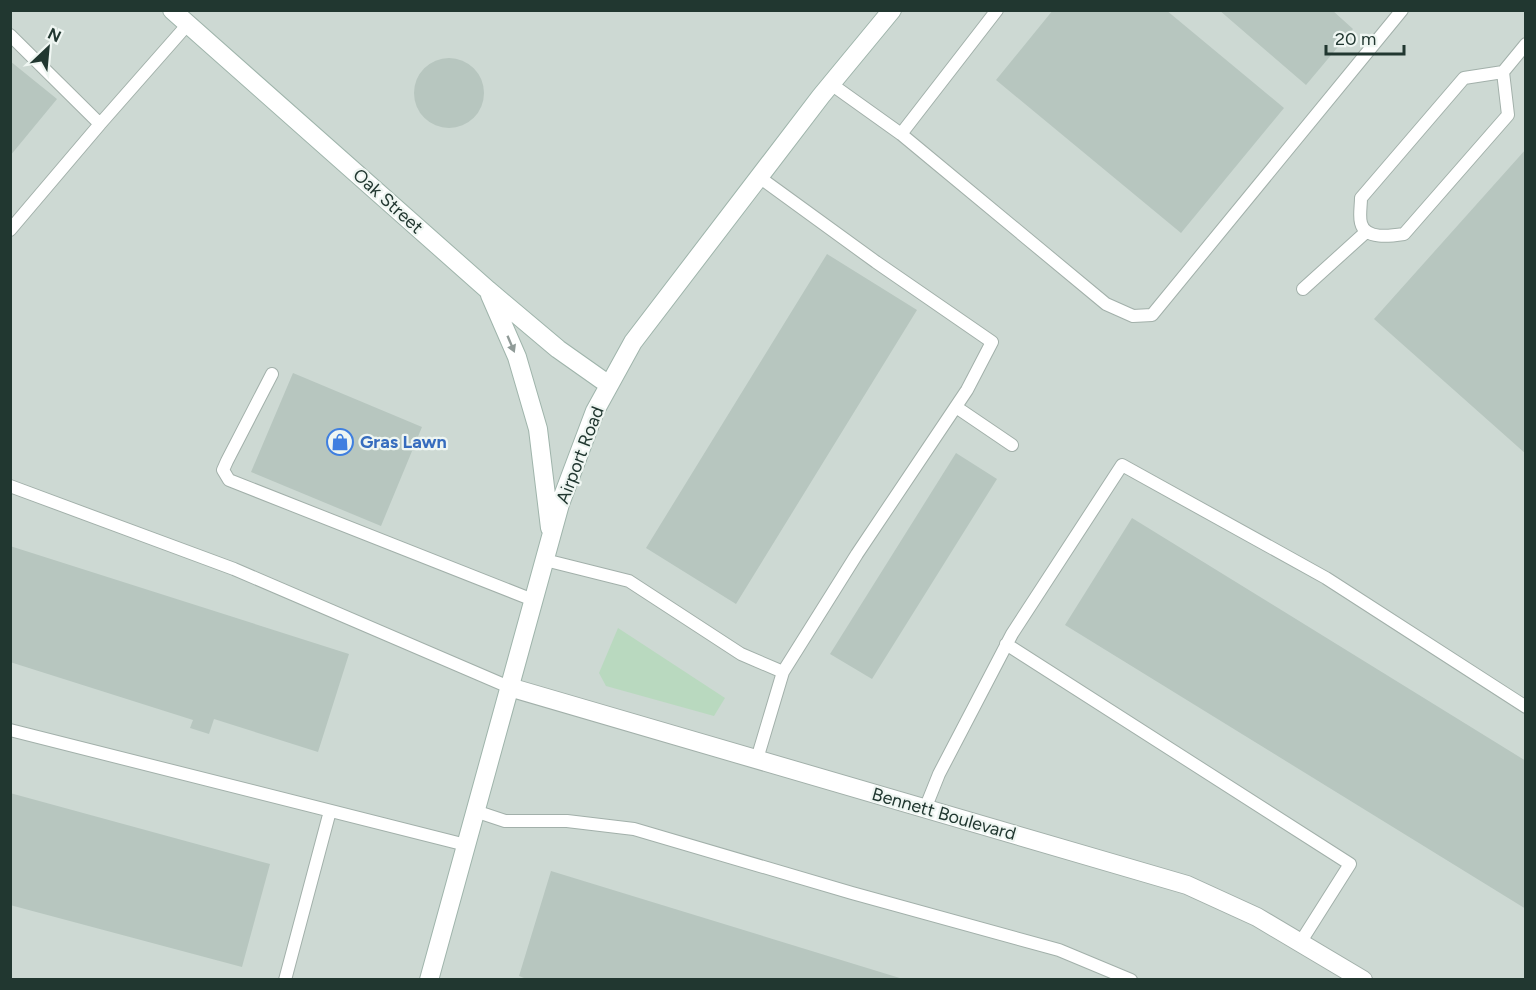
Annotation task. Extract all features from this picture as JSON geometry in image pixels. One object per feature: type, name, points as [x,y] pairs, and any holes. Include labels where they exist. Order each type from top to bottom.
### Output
[{"type":"street","name":"Oak Street","points":[[172,10],[488,291],[558,349],[609,385]]},
{"type":"street","name":"Airport Road","points":[[429,980],[560,504],[595,411],[633,342],[831,84],[892,10]]},
{"type":"street","points":[[488,291],[517,357],[538,429],[551,537]]},
{"type":"street","name":"Bennett Boulevard","points":[[509,687],[1187,885],[1257,917],[1363,980]]},
{"type":"lane","points":[[901,134],[997,10]]},
{"type":"lane","points":[[831,84],[901,134],[1106,304],[1133,316],[1152,315],[1402,10]]},
{"type":"lane","points":[[10,230],[188,24]]},
{"type":"lane","points":[[10,35],[100,124]]},
{"type":"lane","points":[[1503,72],[1508,115],[1404,234],[1380,236],[1366,232],[1361,224],[1361,198],[1464,78],[1503,72],[1526,44]]},
{"type":"lane","points":[[757,759],[783,672],[857,554],[967,390],[992,342],[759,177]]},
{"type":"lane","points":[[1302,290],[1366,232]]},
{"type":"lane","points":[[272,374],[227,460],[223,470],[229,480],[534,600]]},
{"type":"lane","points":[[956,407],[1012,445]]},
{"type":"lane","points":[[925,809],[939,774],[1006,644],[1122,465],[1326,578],[1526,707]]},
{"type":"lane","points":[[10,486],[234,569],[509,687]]},
{"type":"lane","points":[[544,560],[629,581],[741,654],[783,672]]},
{"type":"lane","points":[[1006,644],[1350,864],[1300,942]]},
{"type":"lane","points":[[10,730],[466,845]]},
{"type":"lane","points":[[285,980],[330,811]]},
{"type":"lane","points":[[475,811],[505,821],[567,821],[634,829],[852,893],[1059,950],[1131,980]]},
{"type":"shaded area","points":[[11,11],[1525,11],[1525,979],[11,979]]},
{"type":"green space","points":[[618,628],[725,698],[714,716],[606,686],[599,673]]},
{"type":"building","points":[[1053,10],[1166,10],[1284,108],[1181,233],[996,80]]},
{"type":"building","points":[[1219,10],[1332,10],[1353,29],[1306,85]]},
{"type":"building","points":[[449,58],[462,61],[474,68],[481,80],[484,93],[481,106],[474,118],[462,125],[449,128],[436,125],[424,118],[417,106],[414,93],[417,80],[424,68],[436,61]]},
{"type":"building","points":[[10,61],[57,99],[10,156]]},
{"type":"building","points":[[1526,149],[1526,454],[1374,319]]},
{"type":"building","points":[[827,254],[917,310],[736,604],[646,548]]},
{"type":"building","points":[[293,373],[422,427],[381,526],[251,472]]},
{"type":"building","points":[[956,453],[997,479],[872,679],[830,654]]},
{"type":"building","points":[[1132,518],[1526,761],[1526,909],[1065,625]]},
{"type":"building","points":[[10,546],[349,654],[318,752],[214,719],[209,734],[190,728],[193,720],[10,662]]},
{"type":"building","points":[[10,793],[270,864],[242,967],[10,905]]},
{"type":"building","points":[[551,871],[903,980],[529,980],[519,976]]},
{"type":"place","name":"Gras Lawn","points":[[340,442]]}]
